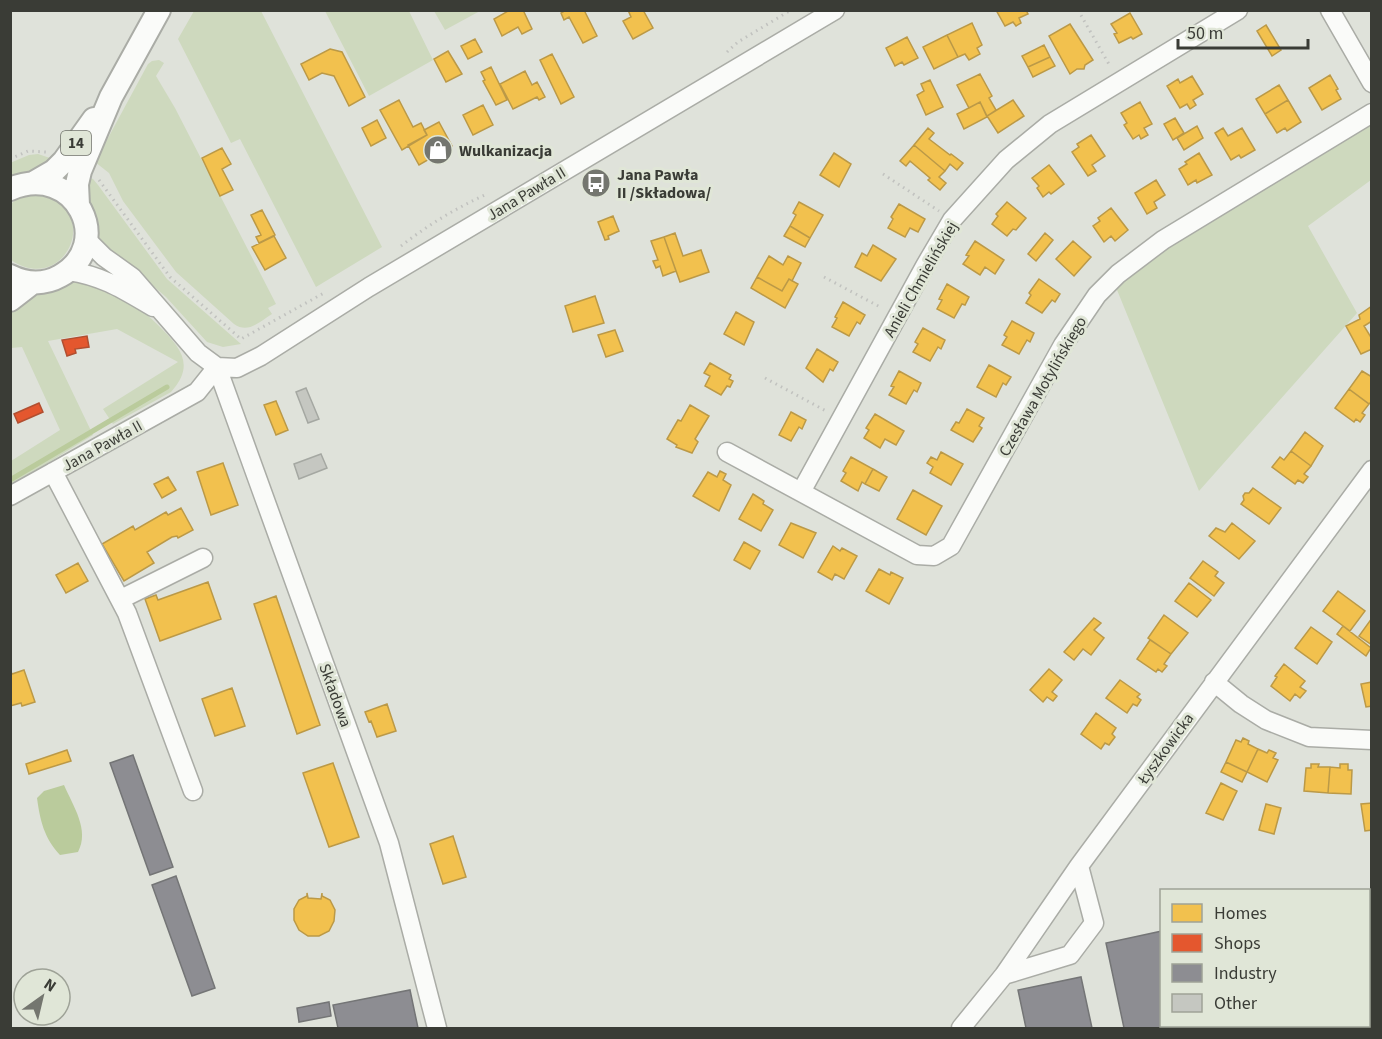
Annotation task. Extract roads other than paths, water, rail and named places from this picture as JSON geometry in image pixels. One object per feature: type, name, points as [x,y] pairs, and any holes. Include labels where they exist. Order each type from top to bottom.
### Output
[{"type":"main road","name":"14","points":[[86,239],[85,221],[78,205],[77,184],[72,166],[159,10]]},
{"type":"main road","name":"14","points":[[10,189],[35,182],[54,171],[72,166]]},
{"type":"main road","points":[[35,182],[51,184],[66,192],[78,205]]},
{"type":"main road","points":[[10,276],[32,283],[52,281],[69,271],[80,257],[86,239]]},
{"type":"main road","points":[[10,300],[32,283]]},
{"type":"street","name":"Jana Pawła II","points":[[10,496],[197,392],[217,367],[237,368],[254,361],[378,281],[835,10]]},
{"type":"street","name":"Anieli Chmielińskiej","points":[[801,492],[952,220],[1006,160],[1050,124],[1238,10]]},
{"type":"street","points":[[1330,10],[1371,83]]},
{"type":"street","name":"Czesława Motylińskiego","points":[[727,452],[917,555],[934,556],[951,546],[1063,345],[1097,295],[1118,274],[1163,240],[1371,113]]},
{"type":"street","points":[[86,239],[132,277],[198,353],[217,367]]},
{"type":"street","points":[[69,271],[91,274],[162,312]]},
{"type":"street","name":"Składowa","points":[[217,367],[389,843],[437,1029]]},
{"type":"street","name":"Łyszkowicka","points":[[961,1029],[1004,975],[1079,866],[1371,470]]},
{"type":"street","points":[[53,472],[121,599],[193,791]]},
{"type":"street","points":[[121,599],[203,558]]},
{"type":"street","points":[[1214,682],[1266,720],[1309,737],[1371,740]]},
{"type":"street","points":[[1004,975],[1070,955],[1094,922],[1079,866]]},
{"type":"waterway","points":[[10,480],[167,387]]},
{"type":"place","name":"Wulkanizacja","points":[[438,150]]},
{"type":"place","name":"Jana Pawła II /Składowa/","points":[[596,183]]}]
